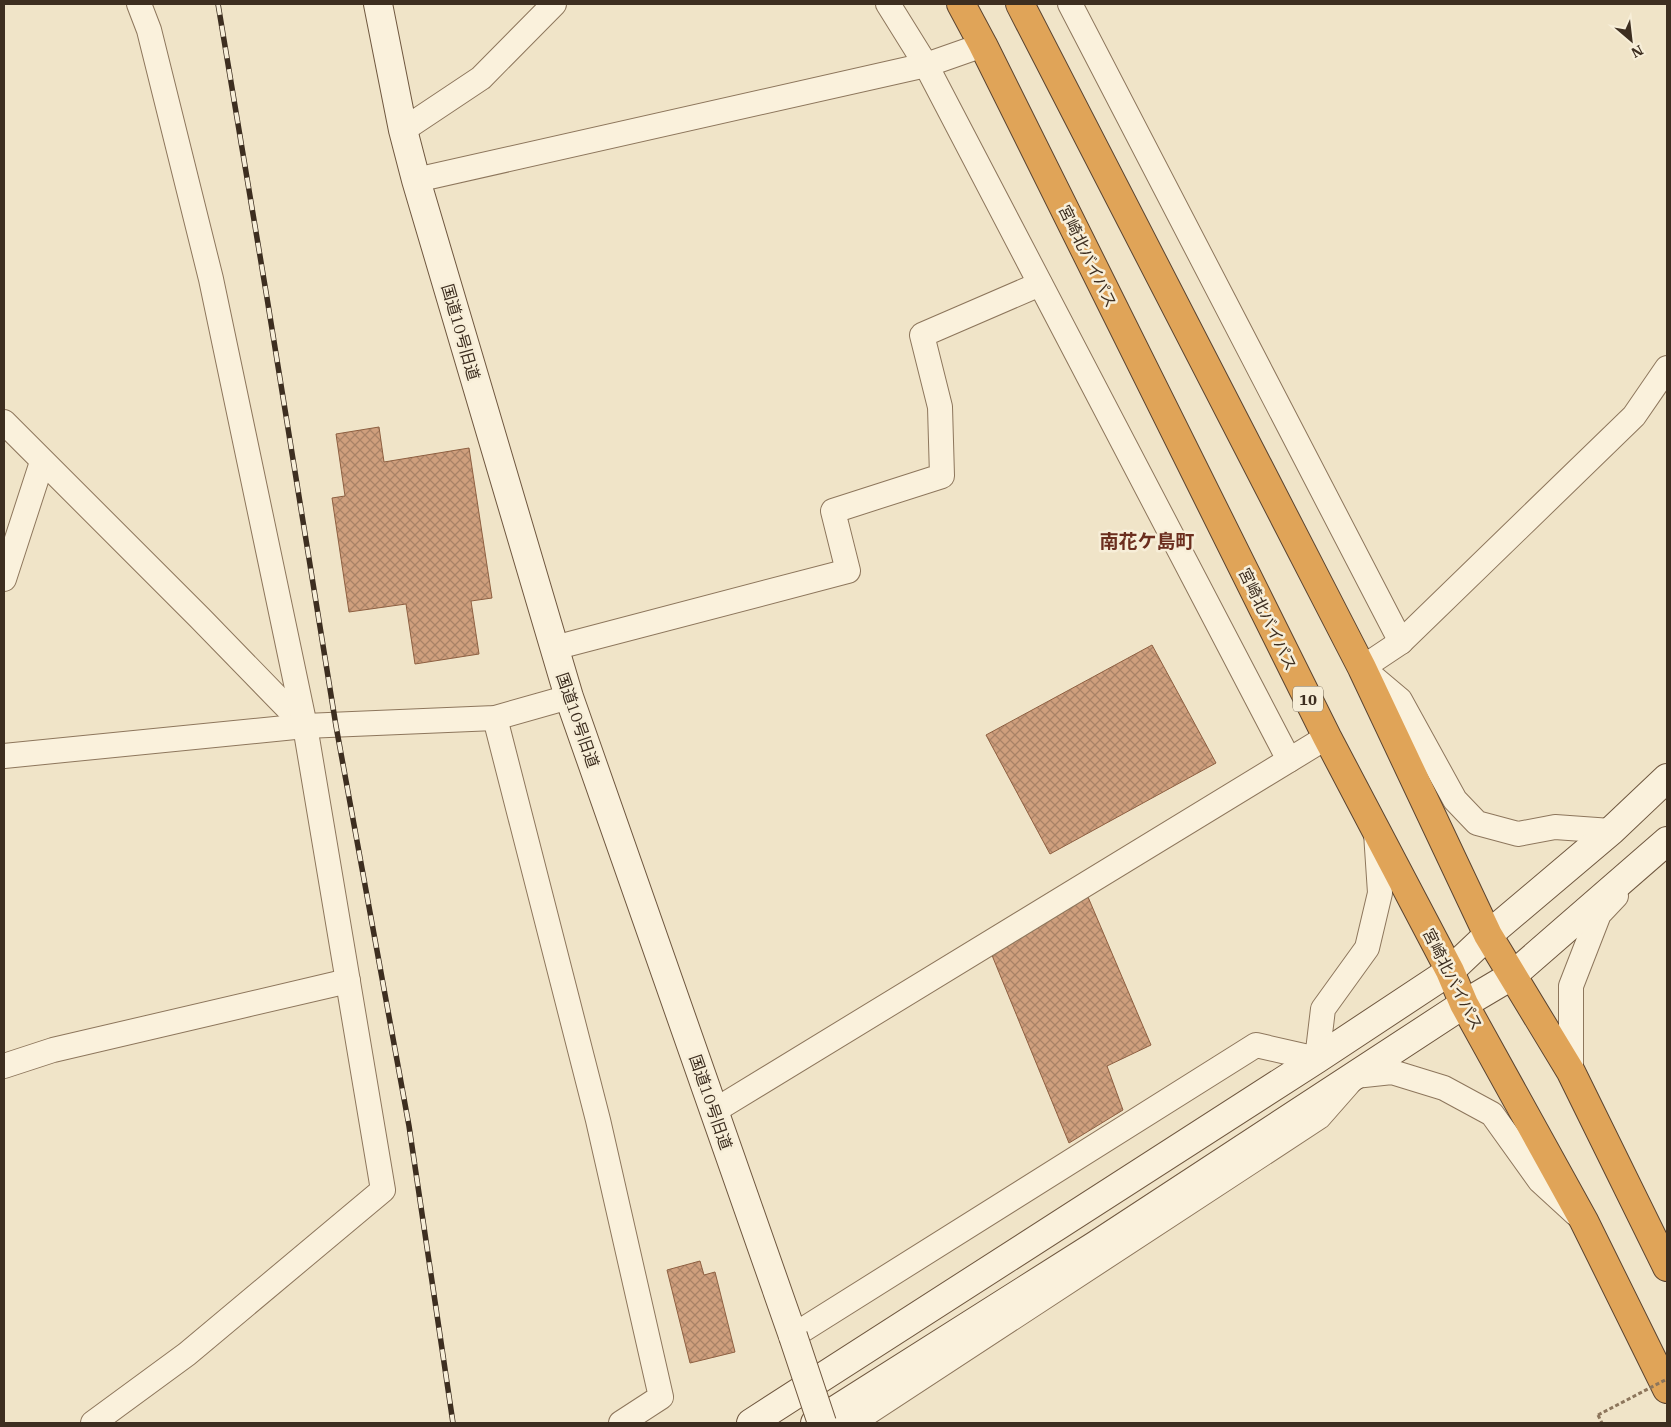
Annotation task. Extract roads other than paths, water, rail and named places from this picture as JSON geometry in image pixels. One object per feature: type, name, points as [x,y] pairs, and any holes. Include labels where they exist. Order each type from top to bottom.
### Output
[{"type":"highway","name":"宮崎北バイパス","points":[[960,4],[983,46],[1327,738],[1450,970],[1464,1004],[1584,1221],[1667,1389]]},
{"type":"highway","points":[[1020,4],[1362,668],[1488,935],[1571,1072],[1667,1267]]},
{"type":"street","points":[[93,1423],[187,1354],[383,1190],[305,726],[211,280],[149,30],[139,4]]},
{"type":"street","name":"国道10号旧道","points":[[378,4],[403,130],[416,180],[569,697],[822,1423]]},
{"type":"street","points":[[403,130],[481,78],[554,4]]},
{"type":"street","points":[[888,4],[926,65],[1289,760]]},
{"type":"street","points":[[1070,4],[1401,642]]},
{"type":"street","points":[[416,180],[926,65],[983,46]]},
{"type":"street","points":[[554,648],[848,571],[832,511],[942,476],[940,406],[922,335],[1040,284]]},
{"type":"street","points":[[1611,831],[1555,827],[1518,834],[1477,822],[1454,800],[1400,700],[1362,668],[1401,642],[1634,416],[1667,368]]},
{"type":"street","points":[[4,422],[305,726]]},
{"type":"street","points":[[4,579],[42,462]]},
{"type":"street","points":[[4,756],[305,726],[495,718],[569,697]]},
{"type":"street","points":[[495,718],[598,1120],[661,1397],[621,1423]]},
{"type":"street","points":[[714,1111],[1327,738]]},
{"type":"street","points":[[751,1423],[1317,1059],[1450,970],[1488,935],[1611,831],[1667,778]]},
{"type":"street","points":[[1317,1059],[1323,1009],[1367,948],[1380,893],[1376,833]]},
{"type":"street","points":[[815,1423],[1096,1245],[1464,1004],[1513,975],[1667,841]]},
{"type":"street","points":[[1571,1072],[1571,986],[1599,914],[1667,841]]},
{"type":"street","points":[[4,1066],[53,1050],[348,981]]},
{"type":"street","points":[[793,1336],[1256,1045],[1317,1059]]},
{"type":"street","points":[[852,1423],[1319,1117],[1354,1076],[1392,1072],[1444,1088],[1492,1114],[1540,1181],[1584,1221]]},
{"type":"railway","points":[[218,4],[336,726],[409,1126],[453,1423]]},
{"type":"district","name":"南花ケ島町","points":[[1147,541]]}]
